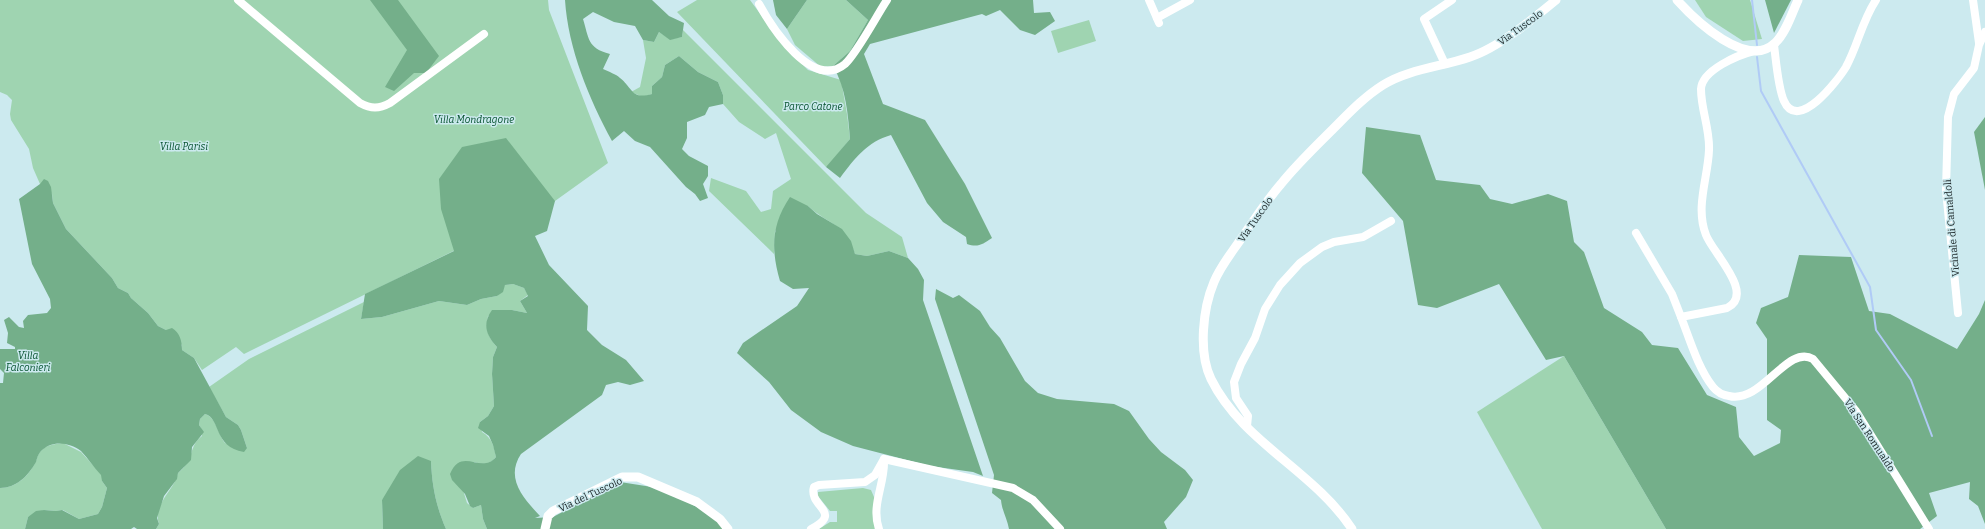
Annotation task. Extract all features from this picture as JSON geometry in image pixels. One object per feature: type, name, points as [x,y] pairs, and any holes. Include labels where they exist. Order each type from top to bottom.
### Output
[{"type":"street","points":[[238,0],[360,103],[372,108],[381,107],[390,103],[484,34]]},
{"type":"street","points":[[759,4],[776,30],[806,63],[818,70],[828,71],[838,68],[849,59],[887,0]]},
{"type":"street","points":[[1149,0],[1158,21],[1190,0]]},
{"type":"street","points":[[1444,64],[1424,20],[1452,0]]},
{"type":"street","name":"Via Tuscolo","points":[[1352,529],[1328,498],[1247,426],[1219,391],[1208,370],[1204,340],[1204,319],[1209,296],[1217,275],[1282,183],[1356,106],[1390,82],[1407,75],[1471,57],[1489,49],[1556,0]]},
{"type":"street","points":[[1677,0],[1695,18],[1716,34],[1737,47],[1754,51]]},
{"type":"street","points":[[1636,233],[1672,294],[1681,317],[1727,308],[1734,303],[1737,295],[1737,285],[1709,242],[1703,224],[1702,200],[1708,165],[1709,140],[1701,89],[1704,80],[1711,73],[1733,58],[1764,49],[1774,44],[1780,37],[1798,0]]},
{"type":"street","points":[[1774,44],[1784,102],[1794,110],[1807,110],[1846,68],[1863,23],[1876,0]]},
{"type":"street","points":[[1973,0],[1979,45]]},
{"type":"street","name":"Vicinale di Camaldoli","points":[[1958,313],[1946,190],[1948,117],[1954,94],[1974,68],[1979,45],[1985,32]]},
{"type":"street","points":[[1247,426],[1248,416],[1236,398],[1234,382],[1241,364],[1255,338],[1264,311],[1276,290],[1297,266],[1318,250],[1334,242],[1363,236],[1391,221]]},
{"type":"street","name":"Via San Romualdo","points":[[1681,317],[1708,379],[1716,390],[1726,396],[1736,398],[1757,390],[1795,359],[1804,356],[1813,359],[1856,411],[1929,529]]},
{"type":"street","points":[[811,529],[823,522],[825,519],[824,512],[814,495],[814,487],[819,484],[865,482],[875,476],[884,459]]},
{"type":"street","points":[[879,529],[877,506],[878,492],[883,477],[884,459]]},
{"type":"street","points":[[884,459],[1013,488],[1033,500],[1060,529]]},
{"type":"street","name":"Via del Tuscolo","points":[[545,529],[548,516],[553,511],[622,477],[638,477],[697,502],[720,519],[728,529]]},
{"type":"green space","points":[[0,0],[548,0],[549,10],[608,163],[555,201],[244,354],[236,347],[202,370],[194,358],[182,350],[182,345],[166,330],[158,326],[148,313],[131,298],[128,293],[118,288],[112,278],[66,229],[53,203],[52,194],[40,184],[33,168],[29,149],[11,120],[10,114],[12,100],[7,95],[0,92]]},
{"type":"green space","points":[[370,0],[398,0],[439,56],[426,73],[414,73],[394,91],[385,87],[407,50]]},
{"type":"green space","points":[[565,0],[652,0],[669,16],[684,23],[682,37],[670,40],[659,32],[654,42],[643,40],[635,26],[614,22],[593,12],[583,19],[588,37],[593,45],[602,52],[610,54],[603,69],[618,77],[636,94],[652,94],[652,86],[662,77],[665,65],[679,56],[698,72],[718,82],[723,95],[723,104],[709,107],[705,115],[687,122],[687,138],[682,149],[689,156],[708,166],[708,176],[703,184],[708,198],[700,201],[650,147],[635,141],[624,131],[612,141],[595,108],[575,55],[570,36]]},
{"type":"green space","name":"Parco Catone","points":[[697,0],[750,0],[784,46],[808,70],[841,80],[850,139],[828,166],[826,167],[677,12]]},
{"type":"green space","points":[[773,0],[807,0],[787,29],[776,15]]},
{"type":"green space","points":[[807,0],[846,0],[868,20],[850,51],[833,66],[821,67],[795,45],[787,29]]},
{"type":"green space","points":[[846,0],[1033,0],[1034,13],[1050,12],[1055,21],[1035,35],[1020,30],[1000,10],[986,16],[982,14],[870,44],[864,54],[883,104],[925,120],[965,184],[992,238],[986,242],[980,245],[967,244],[966,237],[943,222],[927,203],[891,135],[868,146],[856,157],[840,178],[826,167],[850,139],[844,92],[833,66],[850,51],[868,20]]},
{"type":"green space","points":[[1695,0],[1750,0],[1762,39],[1743,41],[1706,17]]},
{"type":"green space","points":[[1765,0],[1791,0],[1774,33]]},
{"type":"green space","points":[[1089,20],[1096,41],[1058,53],[1051,31]]},
{"type":"green space","points":[[683,30],[866,213],[902,237],[908,258],[889,251],[867,256],[855,254],[851,244],[841,230],[808,206],[775,231],[774,254],[709,191],[711,178],[746,191],[761,212],[771,209],[773,191],[791,179],[776,133],[765,139],[739,122],[723,104],[723,95],[718,82],[698,72],[679,56],[665,65],[662,77],[652,86],[652,94],[643,97],[631,92],[640,87],[646,58],[643,40],[654,42],[659,32],[670,39],[682,37]]},
{"type":"green space","points":[[1985,117],[1985,190],[1974,132]]},
{"type":"green space","points":[[1366,127],[1420,135],[1436,180],[1480,185],[1490,199],[1512,204],[1548,194],[1567,201],[1574,242],[1584,252],[1604,308],[1642,332],[1652,345],[1678,348],[1707,395],[1736,407],[1739,437],[1754,456],[1780,443],[1781,430],[1767,420],[1767,339],[1756,323],[1761,308],[1788,297],[1799,255],[1851,257],[1869,311],[1890,314],[1957,349],[1979,314],[1985,300],[1985,524],[1978,506],[1969,499],[1970,482],[1929,493],[1937,516],[1920,529],[1666,529],[1564,356],[1546,360],[1499,284],[1437,308],[1418,305],[1403,221],[1362,173]]},
{"type":"green space","points":[[506,138],[555,201],[547,231],[535,236],[549,265],[588,306],[587,330],[602,345],[626,360],[644,381],[630,385],[618,382],[606,385],[602,395],[521,454],[515,471],[515,479],[522,495],[540,516],[535,518],[553,517],[620,482],[652,487],[677,496],[711,515],[726,529],[487,529],[483,519],[481,505],[473,508],[470,506],[465,494],[452,480],[450,474],[455,466],[460,462],[466,461],[484,463],[490,462],[496,457],[489,436],[478,428],[480,422],[488,416],[494,406],[492,374],[493,357],[497,347],[488,334],[486,325],[492,310],[512,310],[527,313],[520,301],[528,296],[524,288],[513,284],[505,285],[503,292],[497,296],[481,299],[467,305],[439,301],[382,317],[361,319],[365,294],[454,251],[441,209],[439,179],[462,147]]},
{"type":"green space","name":"Villa Falconieri","points":[[44,179],[48,181],[51,187],[53,203],[66,229],[112,278],[118,288],[128,293],[131,298],[148,313],[158,326],[166,330],[172,328],[177,332],[181,340],[182,350],[194,358],[226,417],[238,425],[241,430],[247,448],[244,452],[227,445],[222,439],[213,421],[205,414],[200,419],[199,425],[204,432],[192,447],[191,460],[178,473],[177,479],[164,496],[157,518],[159,524],[156,529],[137,529],[134,527],[131,529],[25,529],[28,517],[36,511],[62,510],[79,519],[98,514],[102,507],[107,488],[102,481],[101,475],[81,451],[66,444],[55,444],[45,447],[39,453],[36,462],[29,472],[21,480],[11,486],[0,488],[0,383],[3,383],[4,373],[0,369],[0,349],[15,349],[15,347],[7,343],[8,333],[4,320],[9,317],[19,327],[24,328],[23,321],[28,315],[47,313],[51,308],[50,299],[32,264],[19,199],[40,184]]},
{"type":"green space","points":[[790,197],[808,206],[817,214],[842,229],[851,241],[855,254],[867,256],[889,251],[908,258],[918,269],[924,280],[923,300],[983,476],[973,472],[930,466],[853,446],[821,432],[791,410],[769,382],[737,353],[743,343],[797,306],[809,288],[793,289],[780,281],[777,270],[774,238],[779,218]]},
{"type":"green space","points":[[513,284],[524,288],[528,295],[520,301],[527,313],[512,310],[488,316],[487,321],[488,333],[491,340],[497,347],[493,357],[492,374],[494,406],[488,416],[480,422],[482,432],[492,443],[496,457],[491,462],[486,464],[474,462],[463,490],[467,503],[473,508],[481,505],[483,519],[487,529],[446,529],[435,496],[431,461],[382,500],[383,529],[156,529],[159,524],[158,517],[161,504],[173,485],[178,473],[187,463],[195,444],[202,436],[199,425],[200,419],[205,414],[212,419],[225,443],[247,448],[238,425],[226,417],[209,387],[249,359],[364,302],[361,319],[382,317],[439,301],[467,305],[481,299],[497,296],[505,285]]},
{"type":"green space","points":[[936,289],[953,298],[959,295],[980,311],[990,327],[1000,338],[1025,381],[1038,393],[1057,399],[1114,404],[1129,411],[1149,439],[1161,452],[1185,470],[1193,480],[1186,497],[1164,522],[1167,529],[1009,529],[1001,500],[992,493],[994,475],[935,299]]},
{"type":"green space","points":[[1564,356],[1666,529],[1542,529],[1477,412]]},
{"type":"green space","points":[[63,443],[81,452],[102,475],[102,481],[107,488],[102,507],[98,514],[79,519],[63,510],[44,510],[28,517],[25,529],[0,529],[0,488],[11,486],[26,476],[30,472],[42,450],[50,445]]},
{"type":"green space","points":[[418,456],[431,461],[435,496],[446,529],[383,529],[382,500],[400,470]]},
{"type":"green space","points":[[863,488],[871,490],[874,497],[877,529],[819,529],[830,522],[837,522],[837,511],[830,511],[818,496],[818,492]]},
{"type":"waterway","points":[[1752,0],[1757,45]]},
{"type":"waterway","points":[[1757,57],[1761,91],[1870,287],[1876,330],[1911,380],[1932,436]]},
{"type":"park label","name":"Villa Mondragone","points":[[474,119]]},
{"type":"park label","name":"Villa Parisi","points":[[184,146]]}]
